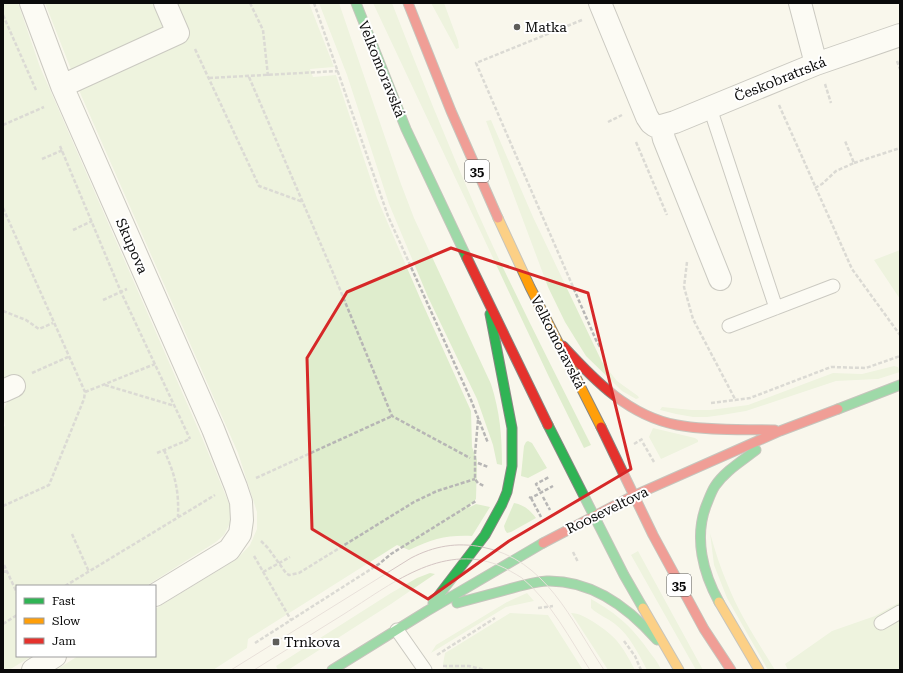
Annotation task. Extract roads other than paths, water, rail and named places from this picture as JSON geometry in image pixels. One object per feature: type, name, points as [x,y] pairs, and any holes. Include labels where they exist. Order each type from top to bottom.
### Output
[{"type":"main road","name":"Velkomoravská","points":[[356,3],[406,129],[432,186],[593,517],[624,575],[679,670]]},
{"type":"main road","name":"Velkomoravská","points":[[408,3],[451,112],[494,210],[554,336],[677,581],[704,629],[731,670]]},
{"type":"main road","points":[[427,611],[485,535],[502,504],[510,480],[513,448],[512,428],[487,299]]},
{"type":"main road","points":[[554,336],[600,385],[616,398],[641,413],[665,422],[694,427],[780,430]]},
{"type":"main road","name":"Rooseveltova","points":[[332,670],[427,611],[552,537],[633,496],[780,430],[900,385]]},
{"type":"main road","points":[[759,670],[727,616],[710,582],[701,553],[701,519],[714,488],[722,477],[780,430]]},
{"type":"main road","points":[[427,611],[528,584],[547,581],[572,583],[604,596],[622,606],[656,639],[679,670]]},
{"type":"street","name":"Skupova","points":[[31,3],[62,86],[213,429],[245,483],[241,502],[246,543],[229,550],[156,594]]},
{"type":"street","points":[[62,86],[178,33],[165,3]]},
{"type":"street","points":[[600,3],[647,117],[651,123],[656,126],[661,126],[664,139],[720,279]]},
{"type":"street","points":[[800,3],[820,73]]},
{"type":"street","name":"Českobratrská","points":[[661,126],[685,119],[769,82],[820,73],[900,35]]},
{"type":"street","points":[[33,670],[54,657]]},
{"type":"lane","points":[[710,108],[776,308]]},
{"type":"lane","points":[[728,326],[833,286]]},
{"type":"lane","points":[[881,623],[900,612]]},
{"type":"lane","points":[[397,630],[425,670]]},
{"type":"tram line","points":[[231,670],[411,558],[437,548],[455,545],[482,547],[504,554],[523,564],[540,578],[555,594],[568,612],[604,670]]},
{"type":"tram line","points":[[254,670],[398,580],[417,570],[436,563],[456,559],[477,560],[498,565],[522,578],[551,609],[590,670]]},
{"type":"place","name":"Matka","points":[[517,27]]},
{"type":"place","name":"Trnkova","points":[[276,642]]}]
